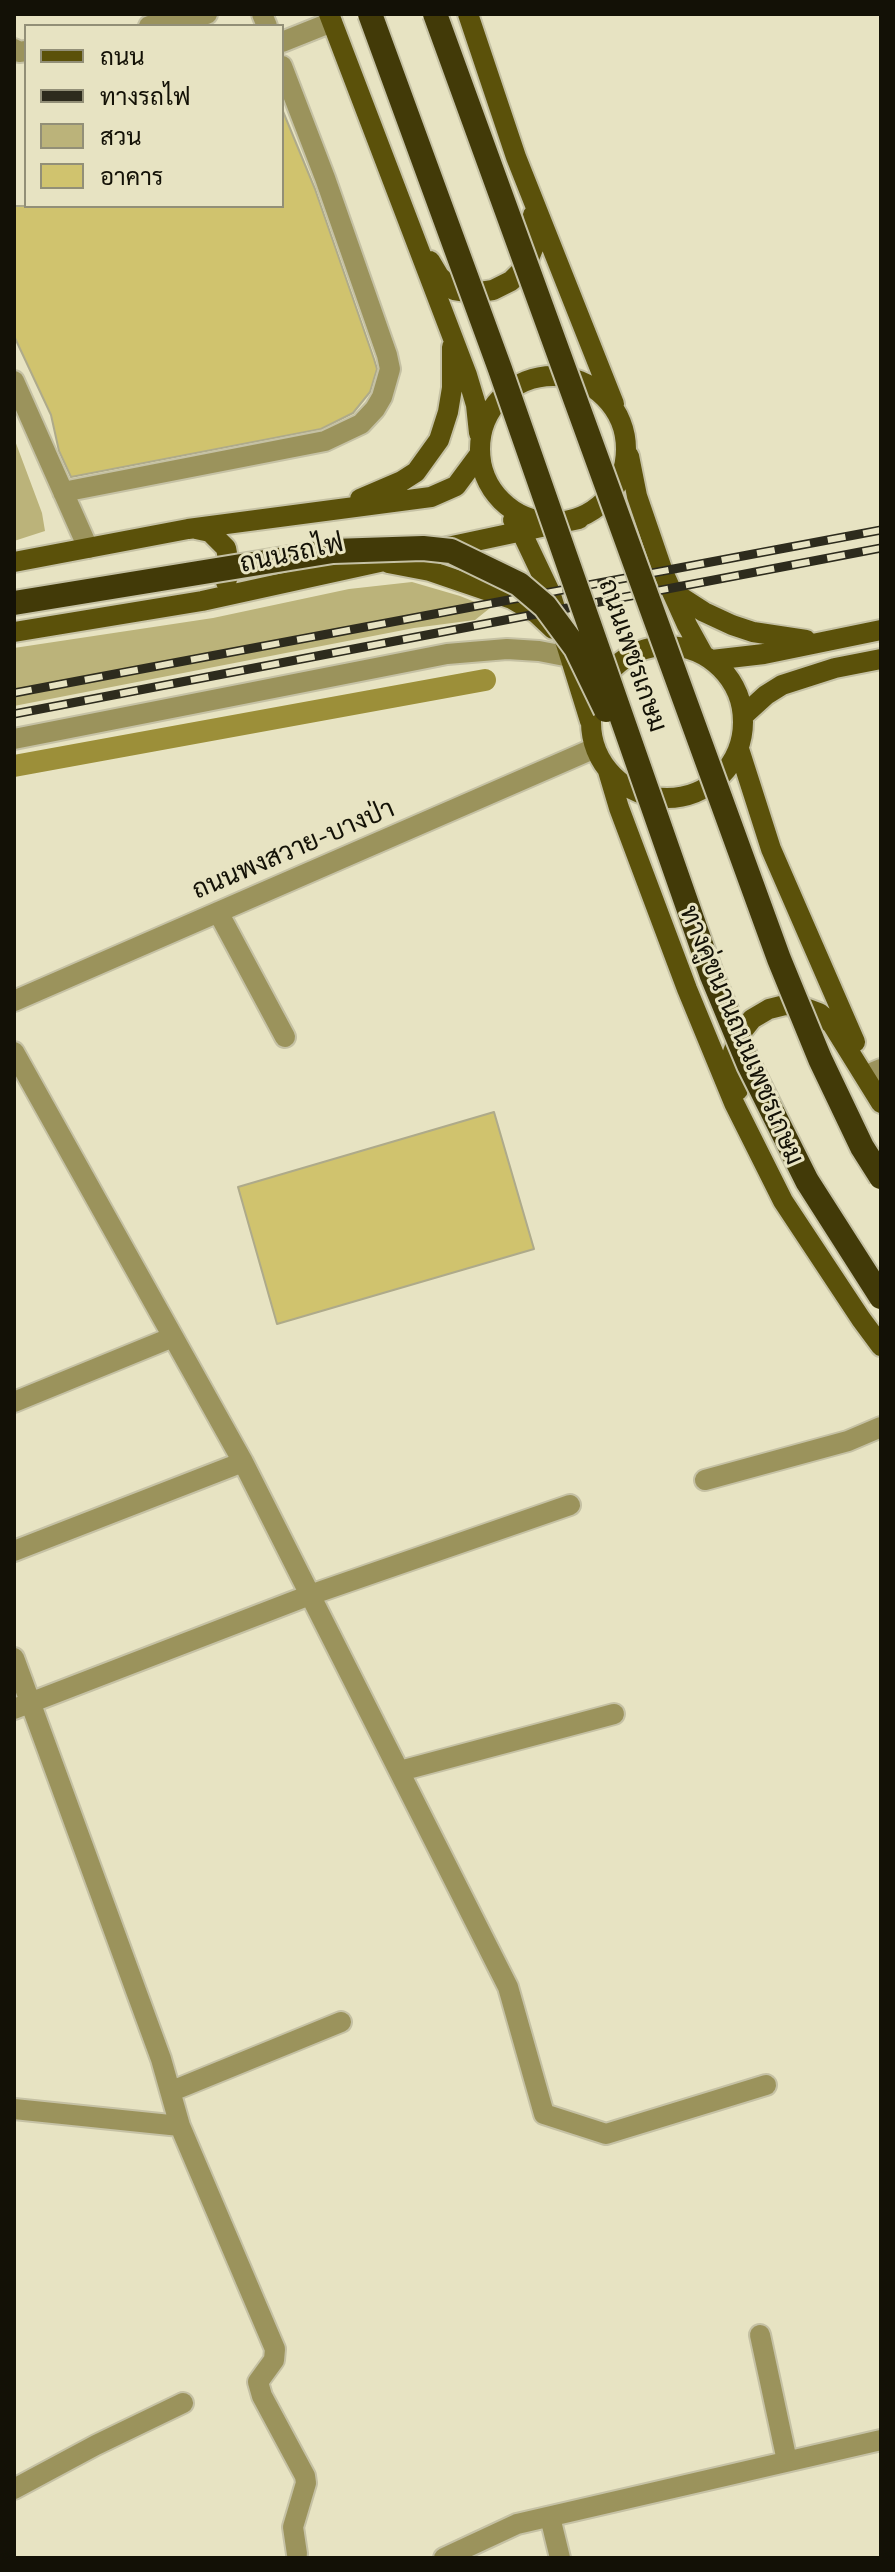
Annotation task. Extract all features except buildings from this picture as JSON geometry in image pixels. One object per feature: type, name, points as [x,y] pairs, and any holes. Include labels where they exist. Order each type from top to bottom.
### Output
[{"type":"highway","name":"ถนนเพชรเกษม","points":[[370,14],[500,369],[712,976],[749,1065],[807,1181],[881,1297]]},
{"type":"highway","name":"ถนนเพชรเกษม","points":[[435,14],[779,959],[820,1059],[862,1147],[881,1177]]},
{"type":"highway","points":[[14,603],[333,551],[380,548],[451,551],[519,584],[545,606],[576,648],[604,706],[712,976]]},
{"type":"main road","points":[[404,213],[439,276],[454,290],[473,293],[493,290],[511,281],[526,266],[534,246],[536,225],[468,14]]},
{"type":"main road","points":[[331,18],[476,405],[484,475],[521,531],[550,592],[591,725],[595,748],[608,771],[629,789],[654,798],[680,798],[705,789],[726,772],[739,749],[744,715],[739,694],[728,675],[708,657],[687,625],[663,572],[637,496],[621,421],[516,157]]},
{"type":"main road","points":[[326,511],[402,481],[416,472],[430,455],[439,440],[448,412],[452,388],[452,336]]},
{"type":"main road","name":"ถนนรถไฟ","points":[[14,562],[188,529],[444,493],[456,486],[479,448],[486,417],[500,397],[520,383],[543,376],[567,377],[589,385],[608,400],[621,421]]},
{"type":"main road","points":[[494,494],[511,510],[532,520],[556,524],[579,519],[599,507],[615,489],[624,468],[626,444]]},
{"type":"main road","name":"ถนนรถไฟ","points":[[14,632],[202,601],[579,519]]},
{"type":"main road","points":[[188,529],[210,532],[226,548],[229,559],[230,570],[221,590],[202,601]]},
{"type":"main road","points":[[382,561],[430,571],[512,599],[536,613],[567,648]]},
{"type":"main road","points":[[673,592],[732,625],[753,632],[817,642]]},
{"type":"main road","points":[[591,725],[594,702],[603,681],[618,664],[637,652],[659,646],[682,647],[708,657],[764,654],[881,630]]},
{"type":"main road","points":[[744,715],[782,685],[824,671],[881,659]]},
{"type":"main road","points":[[739,749],[771,849],[875,1072],[881,1100]]},
{"type":"main road","name":"ทางคู่ขนานถนนเพชรเกษม","points":[[608,771],[687,989],[734,1103],[783,1201],[881,1346]]},
{"type":"main road","points":[[783,1201],[733,1072],[733,1052],[740,1034],[752,1019],[769,1009],[785,1005],[819,1013],[832,1024],[881,1100]]},
{"type":"street","points":[[159,24],[207,14]]},
{"type":"street","points":[[284,41],[331,18]]},
{"type":"street","points":[[63,492],[325,441],[361,424],[382,397],[390,369],[387,355],[284,71]]},
{"type":"street","points":[[14,381],[88,548]]},
{"type":"street","points":[[14,739],[447,654],[567,648]]},
{"type":"street","name":"ถนนพงสวาย-บางป่า","points":[[14,1001],[595,748]]},
{"type":"street","points":[[218,912],[285,1037]]},
{"type":"street","points":[[14,1052],[243,1462],[508,1987],[544,2114],[606,2134],[766,2085]]},
{"type":"street","points":[[14,1402],[173,1337]]},
{"type":"street","points":[[705,1480],[848,1441],[881,1427]]},
{"type":"street","points":[[14,1551],[243,1462]]},
{"type":"street","points":[[22,1706],[310,1595],[570,1505]]},
{"type":"street","points":[[14,1658],[22,1706],[172,2091],[180,2126],[275,2349],[274,2360],[258,2382],[262,2396],[305,2476],[306,2483],[293,2527],[297,2554]]},
{"type":"street","points":[[400,1771],[614,1714]]},
{"type":"street","points":[[172,2091],[341,2022]]},
{"type":"street","points":[[14,2109],[180,2126]]},
{"type":"street","points":[[760,2335],[787,2461]]},
{"type":"street","points":[[14,2489],[183,2403]]},
{"type":"street","points":[[444,2558],[517,2524],[881,2440]]},
{"type":"street","points":[[550,2517],[560,2558]]},
{"type":"green space","points":[[14,438],[42,513],[45,531],[14,541]]},
{"type":"green space","points":[[412,582],[490,608],[475,620],[414,628],[14,706],[14,648],[213,618],[349,589]]},
{"type":"waterway","points":[[14,766],[485,680]]},
{"type":"railway","points":[[14,693],[881,530]]},
{"type":"railway","points":[[14,714],[881,548]]}]
